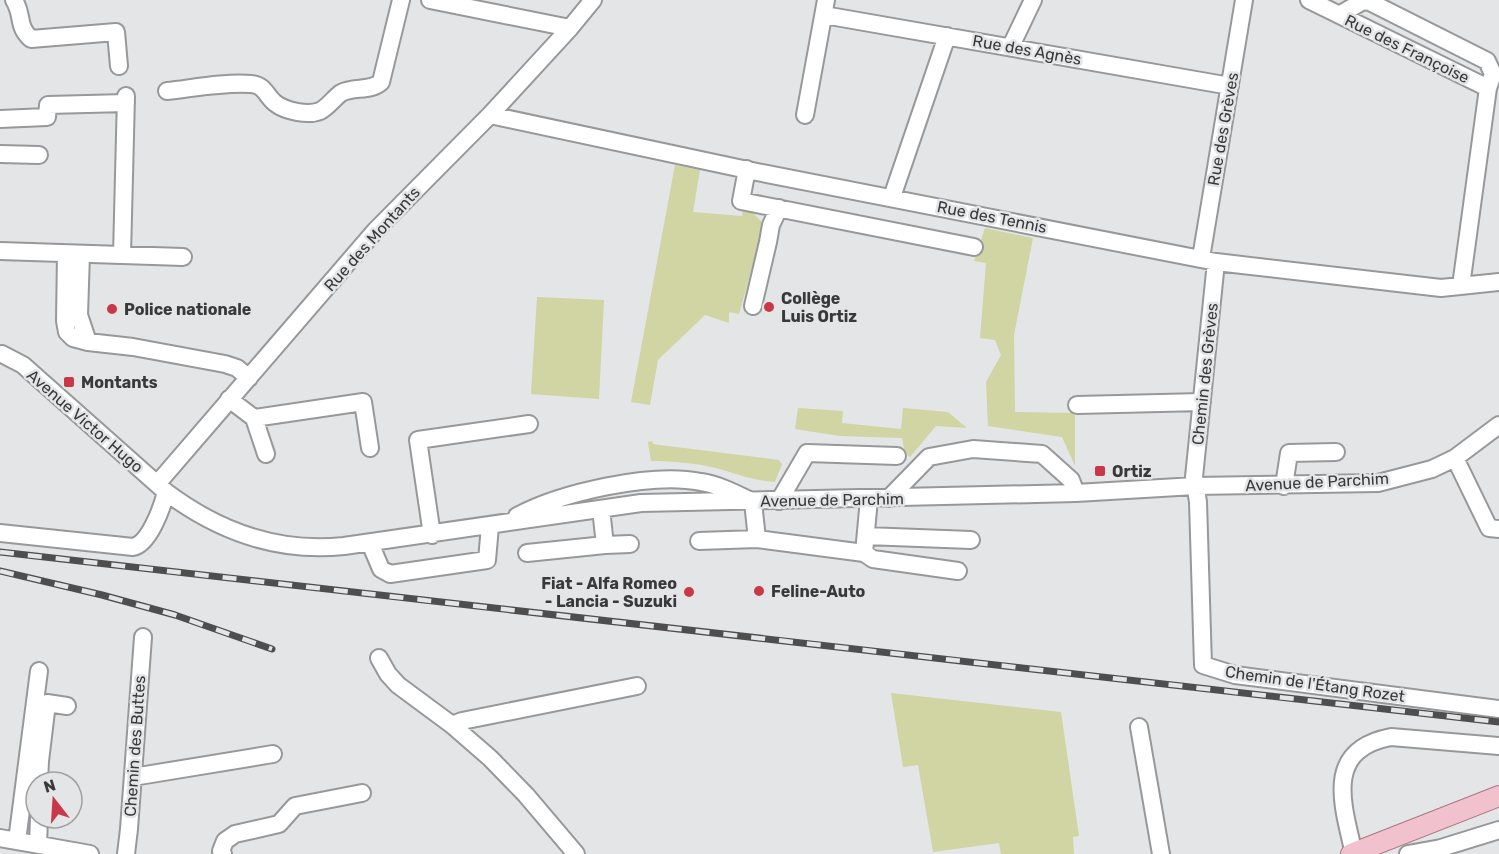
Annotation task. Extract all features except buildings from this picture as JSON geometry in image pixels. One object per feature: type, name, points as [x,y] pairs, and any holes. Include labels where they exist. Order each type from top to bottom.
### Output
[{"type":"main road","points":[[1354,854],[1499,796]]},
{"type":"street","points":[[14,0],[18,5],[22,31],[31,39],[116,32],[119,66]]},
{"type":"street","points":[[167,91],[251,84],[265,90],[280,106],[310,113],[322,110],[342,93],[372,88],[381,82],[401,0]]},
{"type":"street","points":[[430,0],[570,28]]},
{"type":"street","name":"Rue des Montants","points":[[0,533],[139,546],[147,537],[163,502],[161,488],[229,399],[375,231],[490,115],[570,28],[592,0]]},
{"type":"street","points":[[1011,46],[1033,0]]},
{"type":"street","name":"Rue des Grèves","points":[[1208,260],[1230,86],[1244,0]]},
{"type":"street","name":"Rue des Françoise","points":[[1309,0],[1488,88],[1461,286]]},
{"type":"street","points":[[1339,15],[1363,1],[1370,2],[1487,61],[1493,74],[1488,88]]},
{"type":"street","points":[[806,115],[825,8]]},
{"type":"street","name":"Rue des Agnès","points":[[825,8],[948,36],[1230,86]]},
{"type":"street","points":[[892,197],[948,36]]},
{"type":"street","points":[[0,118],[47,117],[48,105],[126,99],[122,255]]},
{"type":"street","name":"Rue des Tennis","points":[[490,115],[747,169],[1208,260],[1441,288],[1499,282]]},
{"type":"street","points":[[0,154],[39,155]]},
{"type":"street","points":[[747,169],[741,201],[974,247]]},
{"type":"street","points":[[753,306],[771,225],[779,208]]},
{"type":"street","points":[[0,251],[183,257]]},
{"type":"street","points":[[74,254],[79,315],[88,342],[133,347],[225,364],[237,368],[249,378]]},
{"type":"street","name":"Chemin des Grèves","points":[[1195,486],[1202,402],[1208,260]]},
{"type":"street","name":"Avenue Victor Hugo","points":[[1,351],[23,365],[161,488]]},
{"type":"street","points":[[229,399],[254,418],[266,454]]},
{"type":"street","points":[[254,418],[363,402],[370,448]]},
{"type":"street","points":[[1077,405],[1202,402]]},
{"type":"street","points":[[432,535],[418,440],[529,424]]},
{"type":"street","name":"Avenue de Parchim","points":[[161,488],[189,509],[232,531],[280,545],[322,549],[432,535],[640,503],[869,499],[1076,493],[1195,486],[1378,483],[1432,469],[1455,458],[1499,425]]},
{"type":"street","points":[[889,498],[930,457],[973,449],[1042,454],[1071,480],[1076,493]]},
{"type":"street","points":[[1284,486],[1289,453],[1336,452]]},
{"type":"street","points":[[779,501],[807,453],[897,456]]},
{"type":"street","points":[[1455,458],[1489,528],[1499,529]]},
{"type":"street","points":[[370,543],[381,569],[390,574],[487,560],[497,525],[527,511],[565,498],[626,483],[662,478],[702,482],[733,492],[753,502],[757,539]]},
{"type":"street","name":"Chemin de l'Étang Rozet","points":[[1195,486],[1198,502],[1203,665],[1235,675],[1499,709]]},
{"type":"street","points":[[864,553],[869,499]]},
{"type":"street","points":[[601,509],[605,545]]},
{"type":"street","points":[[866,536],[971,540]]},
{"type":"street","points":[[699,541],[757,539],[864,553],[873,559],[958,571]]},
{"type":"street","points":[[527,553],[630,544]]},
{"type":"street","name":"Chemin des Buttes","points":[[126,854],[142,637]]},
{"type":"street","points":[[380,658],[388,674],[398,685],[452,725],[490,758],[526,795],[576,854]]},
{"type":"street","points":[[17,841],[39,671]]},
{"type":"street","points":[[452,725],[462,721],[637,686]]},
{"type":"street","points":[[39,770],[47,703],[67,706]]},
{"type":"street","points":[[1139,727],[1161,854]]},
{"type":"street","points":[[1354,854],[1342,795],[1342,778],[1348,762],[1360,749],[1374,740],[1392,737],[1499,746]]},
{"type":"street","points":[[133,777],[273,753]]},
{"type":"street","points":[[223,854],[221,851],[225,841],[235,834],[279,824],[295,807],[362,793]]},
{"type":"street","points":[[38,845],[39,830]]},
{"type":"street","points":[[1408,854],[1441,848],[1499,831]]},
{"type":"street","points":[[0,838],[90,854]]},
{"type":"green space","points":[[675,165],[700,170],[693,212],[742,216],[743,208],[752,212],[764,224],[739,314],[729,312],[729,323],[705,315],[658,360],[650,405],[631,402]]},
{"type":"green space","points":[[985,228],[1033,238],[1014,335],[1015,412],[1075,413],[1075,466],[1062,437],[988,426],[986,382],[1001,355],[995,340],[980,338],[986,263],[974,261]]},
{"type":"green space","points":[[537,297],[604,300],[599,399],[531,394]]},
{"type":"green space","points":[[798,408],[843,411],[842,423],[901,429],[903,408],[948,412],[967,428],[936,426],[910,457],[905,453],[902,438],[840,436],[795,429]]},
{"type":"green space","points":[[652,441],[653,444],[779,460],[782,464],[775,482],[700,465],[651,461],[648,442]]},
{"type":"green space","points":[[891,693],[1061,712],[1079,836],[1073,837],[1074,854],[1001,854],[999,843],[933,852],[918,765],[903,767]]},
{"type":"railway","points":[[0,552],[1499,722]]},
{"type":"railway","points":[[0,571],[175,615],[272,649]]},
{"type":"place","name":"Collège Luis Ortiz","points":[[769,307]]},
{"type":"place","name":"Police nationale","points":[[112,309]]},
{"type":"place","name":"Montants","points":[[69,382]]},
{"type":"place","name":"Ortiz","points":[[1100,471]]},
{"type":"place","name":"Feline-Auto","points":[[759,591]]},
{"type":"place","name":"Fiat - Alfa Romeo - Lancia - Suzuki","points":[[689,592]]}]
